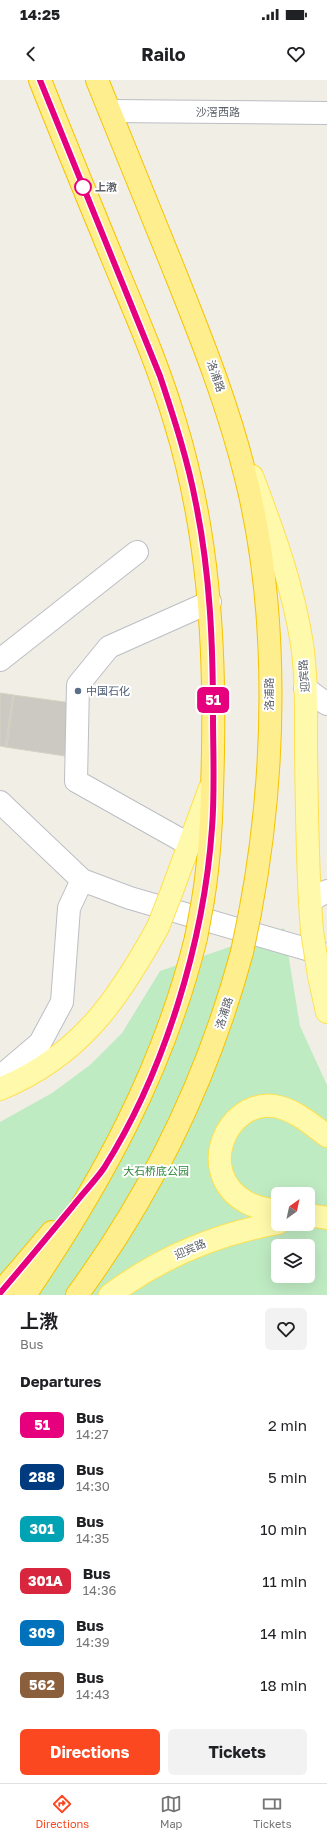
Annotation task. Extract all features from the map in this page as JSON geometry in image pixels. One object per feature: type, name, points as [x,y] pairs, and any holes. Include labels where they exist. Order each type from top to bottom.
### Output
[{"type":"highway","points":[[25,1295],[71,1224],[103,1169],[141,1098],[160,1053],[176,1007],[196,938],[203,900],[212,827],[213,782],[213,692],[210,602],[204,552],[187,465],[172,413],[144,333],[40,80]]},
{"type":"highway","name":"洛浦路","points":[[77,1295],[121,1229],[143,1192],[181,1121],[208,1059],[222,1021],[242,952],[255,886],[267,791],[270,690],[265,598],[255,520],[246,478],[224,400],[208,354],[97,80]]},
{"type":"highway","points":[[0,1292],[103,1169]]},
{"type":"main road","name":"迎宾路","points":[[208,354],[284,563],[302,644],[306,688],[307,838],[321,896],[312,931],[319,976],[327,1012]]},
{"type":"main road","points":[[0,1089],[48,1064],[86,1033],[103,1014],[120,991],[158,927],[213,782]]},
{"type":"main road","points":[[271,1210],[261,1208],[246,1202],[232,1192],[226,1185],[219,1162],[221,1145],[229,1129],[248,1112],[256,1108],[272,1106],[281,1108],[300,1117],[327,1136]]},
{"type":"main road","points":[[315,1216],[327,1218]]},
{"type":"main road","points":[[315,1219],[327,1218]]},
{"type":"main road","name":"迎宾路","points":[[110,1295],[148,1269],[183,1250],[223,1235],[271,1225]]},
{"type":"street","name":"沙滘西路","points":[[110,111],[327,113]]},
{"type":"street","points":[[0,660],[137,552]]},
{"type":"street","points":[[190,845],[76,781],[78,685],[109,647],[210,602]]},
{"type":"street","points":[[306,688],[327,704]]},
{"type":"street","points":[[0,802],[82,880],[130,898],[327,955]]},
{"type":"street","points":[[0,1077],[40,1043],[62,1002],[69,908],[82,880]]},
{"type":"green space","name":"大石桥底公园","points":[[284,928],[300,1026],[327,1085],[327,1295],[0,1295],[0,1122],[52,1093],[90,1065],[122,1033],[160,971]]},
{"type":"building","points":[[0,693],[14,695],[7,747],[0,746]]},
{"type":"building","points":[[13,695],[72,703],[65,756],[5,747]]},
{"type":"bus line","name":"51","points":[[0,1293],[103,1169],[141,1098],[160,1053],[189,966],[196,938],[207,874],[212,827],[213,692],[210,602],[204,552],[190,478],[175,421],[144,333],[40,80]]},
{"type":"place","name":"上漖","points":[[83,187]]},
{"type":"place","name":"中国石化","points":[[78,691]]}]
